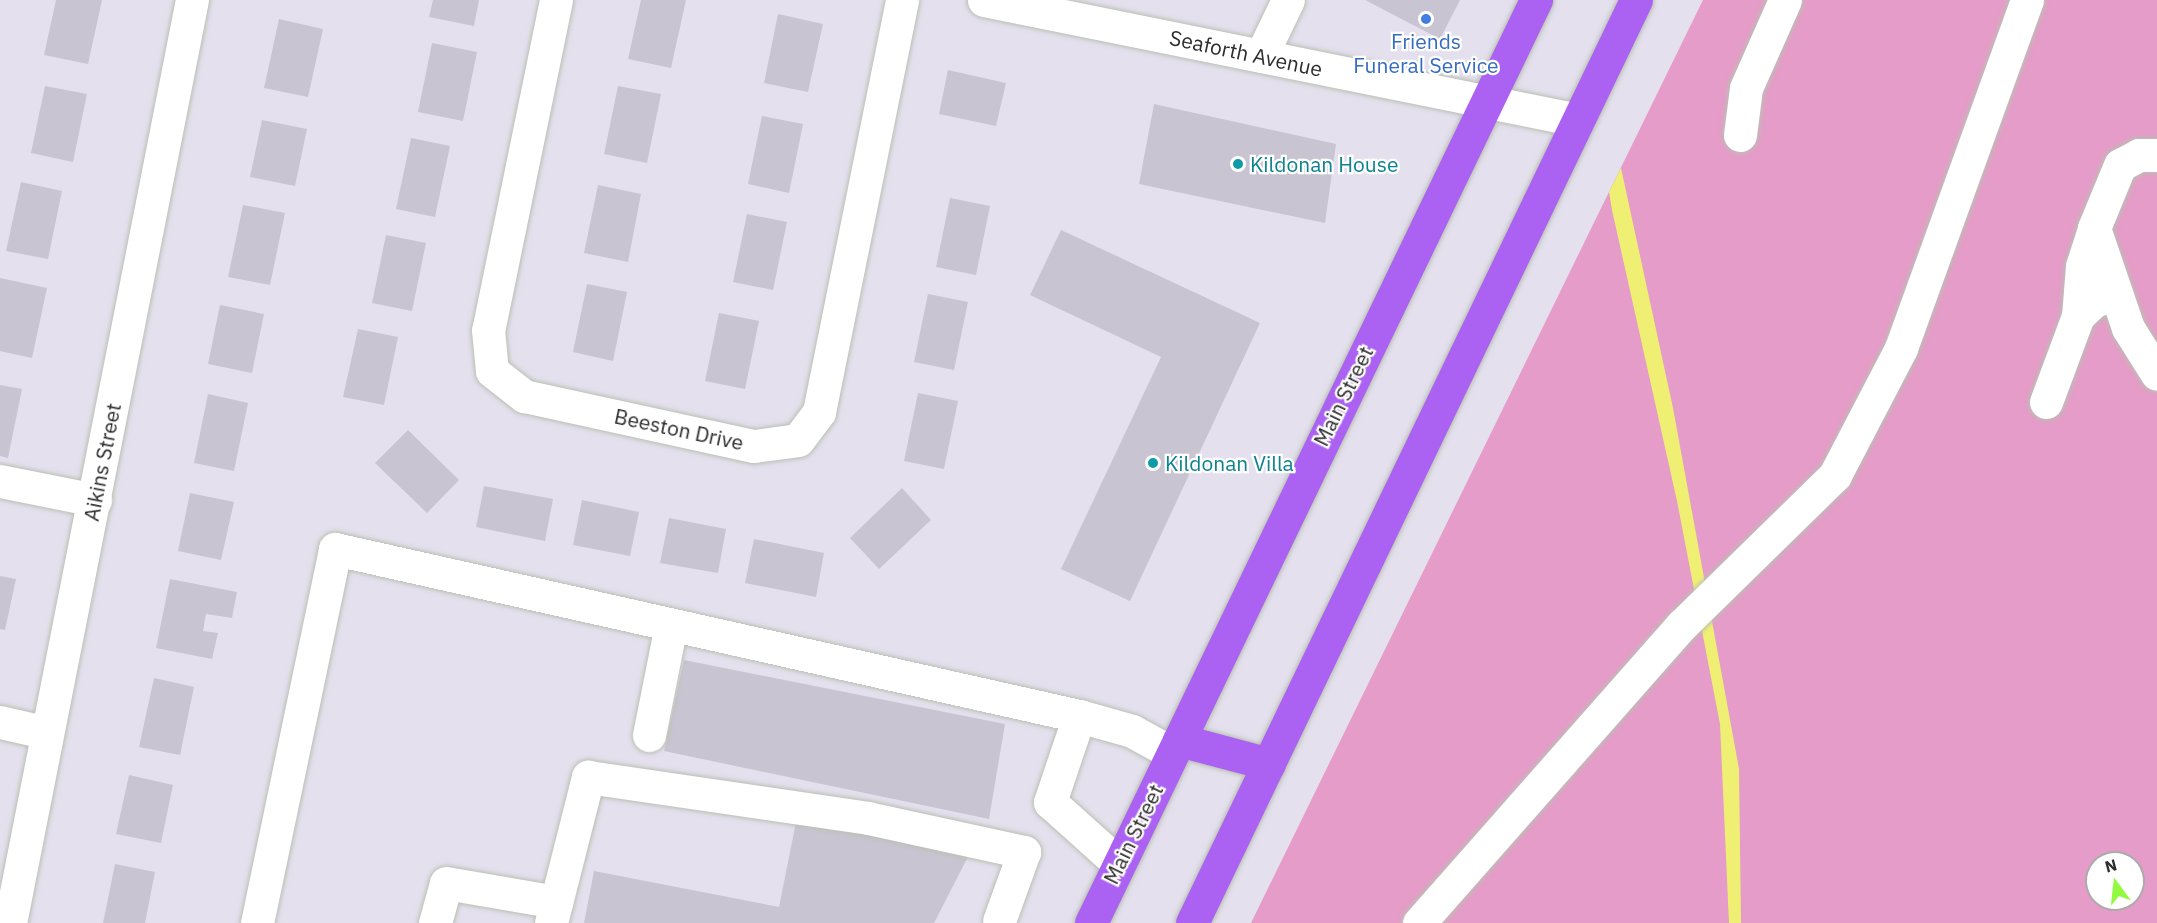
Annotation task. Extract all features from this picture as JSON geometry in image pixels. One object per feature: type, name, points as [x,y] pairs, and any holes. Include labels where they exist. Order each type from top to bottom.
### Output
[{"type":"main road","name":"Main Street","points":[[1091,923],[1484,102],[1536,0]]},
{"type":"main road","points":[[1192,923],[1636,0]]},
{"type":"main road","points":[[1175,746],[1269,764]]},
{"type":"street","name":"Aikins Street","points":[[10,923],[44,732],[95,500],[192,0]]},
{"type":"street","name":"Beeston Drive","points":[[556,0],[488,330],[492,370],[524,396],[754,446],[798,440],[819,412],[902,0]]},
{"type":"street","name":"Seaforth Avenue","points":[[984,0],[1578,120]]},
{"type":"street","points":[[1261,56],[1288,0]]},
{"type":"street","points":[[1740,135],[1746,88],[1785,0]]},
{"type":"street","points":[[1419,923],[1682,625],[1836,476],[1901,348],[2026,0]]},
{"type":"street","points":[[2046,402],[2078,316],[2082,266],[2094,228],[2120,165],[2139,155],[2157,155]]},
{"type":"street","points":[[2094,228],[2114,294],[2157,374]]},
{"type":"street","points":[[2078,316],[2094,301],[2114,294]]},
{"type":"street","points":[[0,481],[95,500]]},
{"type":"street","points":[[257,923],[335,549],[1079,716],[1175,746]]},
{"type":"street","points":[[649,735],[671,625]]},
{"type":"street","points":[[1079,716],[1050,802],[1119,864]]},
{"type":"street","points":[[0,722],[44,732]]},
{"type":"street","points":[[435,923],[446,883],[554,913],[588,777],[867,818],[1024,852],[999,922]]},
{"type":"shaded area","points":[[1703,0],[2157,0],[2157,923],[1251,923]]},
{"type":"shaded area","points":[[1621,168],[1673,408],[1739,769],[1741,923],[1729,923],[1720,724],[1677,501],[1609,192]]},
{"type":"building","points":[[56,0],[102,0],[88,64],[44,55]]},
{"type":"building","points":[[433,0],[479,0],[474,26],[429,17]]},
{"type":"building","points":[[641,0],[686,0],[671,68],[628,59]]},
{"type":"building","name":"Friends Funeral Service","points":[[1365,0],[1460,0],[1440,39]]},
{"type":"building","points":[[778,14],[823,24],[808,92],[764,83]]},
{"type":"building","points":[[279,19],[323,29],[308,97],[264,88]]},
{"type":"building","points":[[432,43],[477,52],[463,121],[418,112]]},
{"type":"building","points":[[948,70],[1006,83],[996,126],[939,114]]},
{"type":"building","points":[[45,86],[87,94],[73,162],[31,153]]},
{"type":"building","points":[[618,86],[661,94],[647,163],[604,154]]},
{"type":"building","name":"Kildonan House","points":[[1154,104],[1336,144],[1325,223],[1139,184]]},
{"type":"building","points":[[762,116],[803,124],[789,193],[748,184]]},
{"type":"building","points":[[262,120],[307,129],[295,186],[250,177]]},
{"type":"building","points":[[411,138],[450,146],[435,217],[396,209]]},
{"type":"building","points":[[21,182],[62,191],[48,259],[6,251]]},
{"type":"building","points":[[598,185],[641,194],[628,262],[584,253]]},
{"type":"building","points":[[950,198],[990,206],[976,275],[936,267]]},
{"type":"building","points":[[243,205],[285,213],[270,285],[228,277]]},
{"type":"building","points":[[747,214],[787,222],[773,290],[733,282]]},
{"type":"building","name":"Kildonan Villa","points":[[1061,230],[1260,323],[1130,601],[1061,569],[1161,357],[1030,295]]},
{"type":"building","points":[[386,235],[426,243],[412,311],[372,303]]},
{"type":"building","points":[[0,278],[47,288],[32,358],[0,351]]},
{"type":"building","points":[[587,284],[627,292],[613,361],[573,352]]},
{"type":"building","points":[[928,294],[968,302],[954,370],[914,362]]},
{"type":"building","points":[[220,305],[264,314],[252,373],[208,364]]},
{"type":"building","points":[[719,313],[759,321],[745,389],[705,381]]},
{"type":"building","points":[[358,329],[398,337],[384,405],[343,397]]},
{"type":"building","points":[[0,385],[22,389],[8,458],[0,456]]},
{"type":"building","points":[[918,393],[958,401],[944,469],[904,461]]},
{"type":"building","points":[[208,394],[248,403],[234,471],[194,463]]},
{"type":"building","points":[[408,430],[459,480],[427,513],[375,463]]},
{"type":"building","points":[[484,486],[553,499],[545,541],[476,527]]},
{"type":"building","points":[[902,488],[931,520],[879,569],[850,538]]},
{"type":"building","points":[[190,493],[234,502],[221,560],[178,551]]},
{"type":"building","points":[[582,500],[639,512],[630,556],[573,545]]},
{"type":"building","points":[[669,518],[726,529],[718,573],[660,563]]},
{"type":"building","points":[[754,539],[824,553],[816,597],[745,583]]},
{"type":"building","points":[[0,576],[16,579],[5,630],[0,629]]},
{"type":"building","points":[[170,579],[237,592],[232,618],[206,614],[203,631],[218,633],[212,659],[156,648]]},
{"type":"building","points":[[684,660],[1005,724],[989,819],[664,751]]},
{"type":"building","points":[[154,678],[194,687],[180,755],[139,747]]},
{"type":"building","points":[[129,775],[173,785],[161,843],[116,834]]},
{"type":"building","points":[[797,817],[971,851],[934,923],[584,923],[594,871],[779,907]]},
{"type":"building","points":[[115,864],[155,872],[145,923],[103,923]]},
{"type":"place","name":"Friends Funeral Service","points":[[1426,19]]},
{"type":"place","name":"Kildonan House","points":[[1238,164]]},
{"type":"place","name":"Kildonan Villa","points":[[1153,463]]}]
